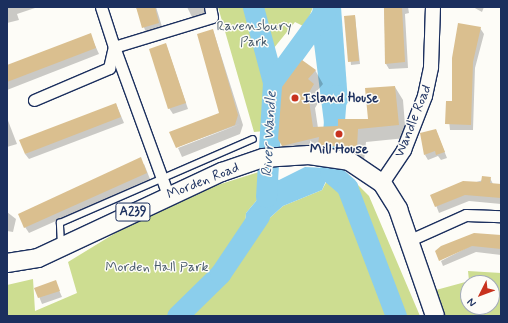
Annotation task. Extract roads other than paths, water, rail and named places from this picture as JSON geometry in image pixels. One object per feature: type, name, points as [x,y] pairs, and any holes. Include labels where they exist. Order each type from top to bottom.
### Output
[{"type":"main road","name":"Morden Road","points":[[7,263],[38,258],[168,195],[263,158],[281,155],[309,155],[349,161],[382,183],[398,209],[410,240],[435,316]]},
{"type":"street","points":[[101,7],[160,178],[168,195]]},
{"type":"street","name":"Wandle Road","points":[[382,183],[404,150],[425,96],[431,67],[433,7]]},
{"type":"street","points":[[114,47],[211,12]]},
{"type":"street","points":[[34,100],[105,71],[109,68],[114,47]]},
{"type":"street","points":[[410,240],[466,215],[501,216]]},
{"type":"lane","points":[[61,247],[60,223],[160,178],[254,139]]},
{"type":"water","points":[[313,7],[341,7],[348,102],[334,124],[324,123],[311,20]]},
{"type":"water","points":[[305,167],[326,168],[330,172],[322,190],[283,206],[244,241],[246,213],[257,200],[262,171],[273,168],[273,178],[279,180]]},
{"type":"waterway","points":[[253,7],[273,82]]},
{"type":"waterway","name":"River Wandle","points":[[266,197],[273,82],[326,9]]},
{"type":"waterway","name":"River Wandle","points":[[336,95],[330,172],[347,187],[396,316]]},
{"type":"waterway","name":"River Wandle","points":[[177,316],[220,274],[259,216]]},
{"type":"place","name":"Island House","points":[[295,98]]},
{"type":"place","name":"Mill House","points":[[339,134]]},
{"type":"park label","name":"Ravensbury Park","points":[[254,34]]},
{"type":"park label","name":"Morden Hall Park","points":[[157,267]]}]
